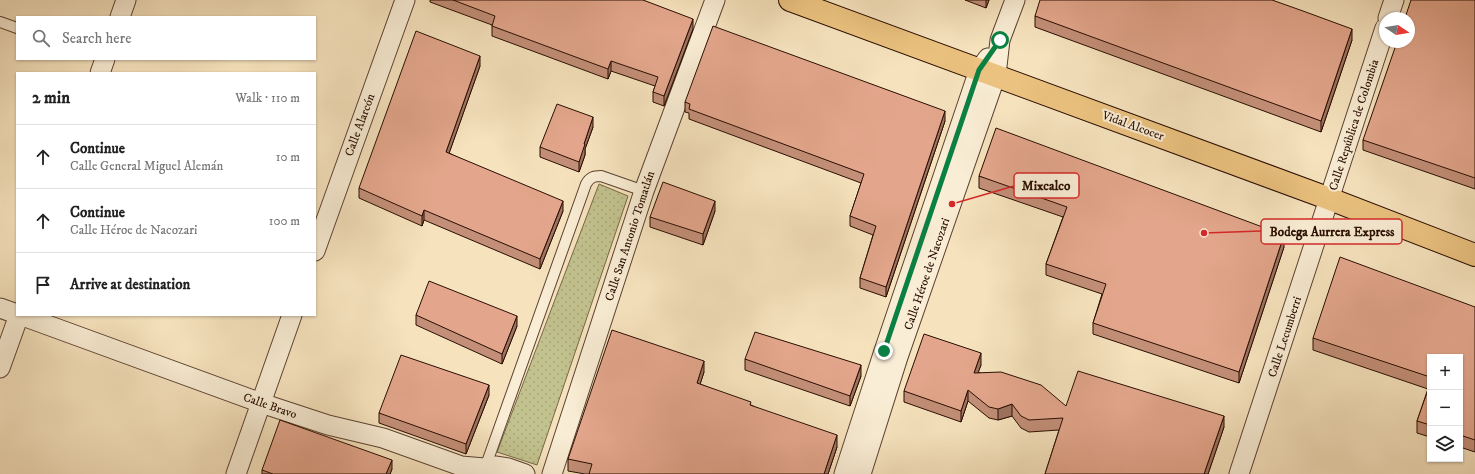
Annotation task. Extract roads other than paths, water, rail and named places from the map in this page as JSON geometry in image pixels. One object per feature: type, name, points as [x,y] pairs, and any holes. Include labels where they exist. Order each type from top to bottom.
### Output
[{"type":"main road","name":"Vidal Alcocer","points":[[790,0],[1330,199],[1475,255]]},
{"type":"street","points":[[120,16],[126,0]]},
{"type":"street","name":"Calle Alarcón","points":[[316,248],[405,0]]},
{"type":"street","name":"Calle San Antonio Tomatlán","points":[[552,474],[644,191],[715,0]]},
{"type":"street","points":[[987,72],[1015,0]]},
{"type":"street","points":[[1390,12],[1394,0]]},
{"type":"street","name":"Calle República de Colombia","points":[[1330,199],[1379,47]]},
{"type":"street","points":[[100,72],[105,60]]},
{"type":"street","name":"Calle Héroe de Nacozari","points":[[844,474],[886,343],[987,72]]},
{"type":"street","name":"Calle Héroe de Nacozari","points":[[861,474],[987,72]]},
{"type":"street","name":"Calle Lecumberri","points":[[1239,474],[1330,199]]},
{"type":"street","name":"Calle Bravo","points":[[0,308],[16,314]]},
{"type":"street","points":[[0,368],[19,316]]},
{"type":"street","name":"Calle Bravo","points":[[22,316],[261,403],[328,425],[383,438],[461,466],[485,468],[495,466],[508,468],[525,474]]},
{"type":"street","points":[[236,474],[292,316]]},
{"type":"lane","points":[[0,22],[16,28]]},
{"type":"lane","points":[[485,468],[586,184],[590,178],[601,176],[644,191]]},
{"type":"place","name":"Mixcalco","points":[[952,204]]},
{"type":"place","name":"Bodega Aurrera Express","points":[[1204,233]]}]
